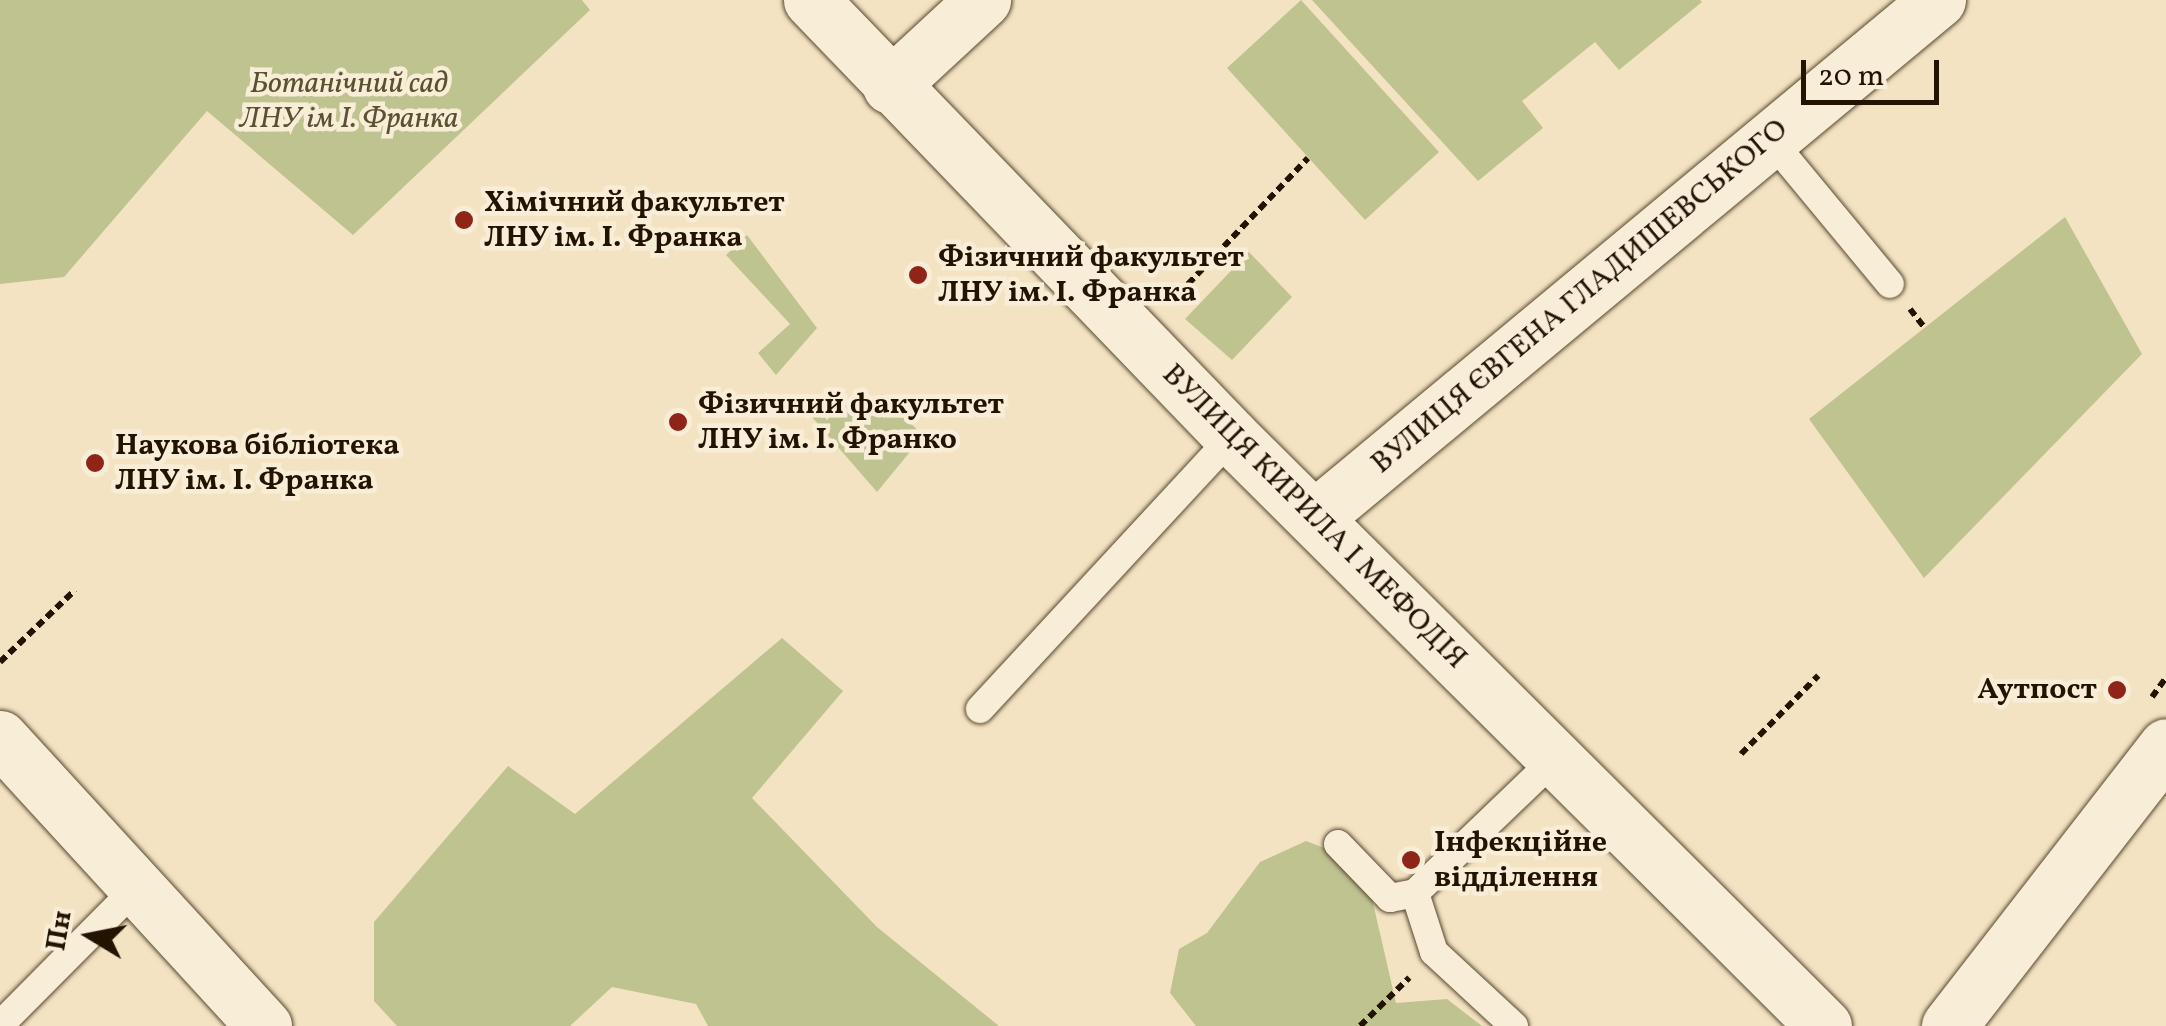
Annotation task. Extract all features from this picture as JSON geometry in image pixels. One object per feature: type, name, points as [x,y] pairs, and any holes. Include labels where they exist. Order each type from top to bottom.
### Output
[{"type":"street","name":"ВУЛИЦЯ КИРИЛА І МЕФОДІЯ","points":[[811,0],[1232,437],[1824,1026]]},
{"type":"street","points":[[890,86],[984,0]]},
{"type":"street","name":"ВУЛИЦЯ ЄВГЕНА ГЛАДИШЕВСЬКОГО","points":[[1314,518],[1938,0]]},
{"type":"street","points":[[0,738],[264,1026]]},
{"type":"street","points":[[1949,1026],[2166,746]]},
{"type":"lane","points":[[1770,139],[1890,284]]},
{"type":"lane","points":[[980,709],[1232,437]]},
{"type":"lane","points":[[1338,844],[1390,898],[1415,893],[1556,758]]},
{"type":"lane","points":[[0,1025],[137,887]]},
{"type":"lane","points":[[1415,893],[1434,952],[1514,1026]]},
{"type":"path","points":[[1164,308],[1308,158]]},
{"type":"path","points":[[0,662],[75,590]]},
{"type":"path","points":[[1741,754],[1818,676]]},
{"type":"path","points":[[1360,1026],[1434,952]]},
{"type":"green space","name":"Ботанічний сад ЛНУ ім І. Франка","points":[[0,0],[582,0],[590,10],[353,235],[207,111],[64,277],[0,284]]},
{"type":"green space","points":[[1301,0],[1439,152],[1365,220],[1227,68]]},
{"type":"green space","points":[[1312,0],[1702,2],[1619,70],[1595,42],[1522,101],[1543,128],[1478,181]]},
{"type":"green space","points":[[2065,217],[2142,354],[1924,578],[1809,419]]},
{"type":"green space","points":[[747,235],[817,328],[776,375],[758,353],[790,324],[726,255]]},
{"type":"green space","points":[[1249,252],[1292,297],[1232,360],[1185,319]]},
{"type":"green space","points":[[883,394],[923,436],[877,492],[811,416]]},
{"type":"green space","points":[[782,638],[843,691],[752,798],[877,927],[999,1026],[708,1026],[696,1004],[612,987],[570,1026],[397,1026],[374,1001],[374,922],[508,766],[575,814]]},
{"type":"green space","points":[[1306,841],[1335,852],[1370,890],[1396,1003],[1447,999],[1482,1026],[1196,1026],[1170,993],[1179,949],[1207,933],[1260,862]]},
{"type":"place","name":"Хімічний факультет ЛНУ ім. І. Франка","points":[[464,220]]},
{"type":"place","name":"Фізичний факультет ЛНУ ім. І. Франка","points":[[918,275]]},
{"type":"place","name":"Фізичний факультет ЛНУ ім. І. Франко","points":[[678,422]]},
{"type":"place","name":"Наукова бібліотека ЛНУ ім. І. Франка","points":[[95,463]]},
{"type":"place","name":"Аутпост","points":[[2117,690]]},
{"type":"place","name":"Інфекційне відділення","points":[[1411,860]]}]
